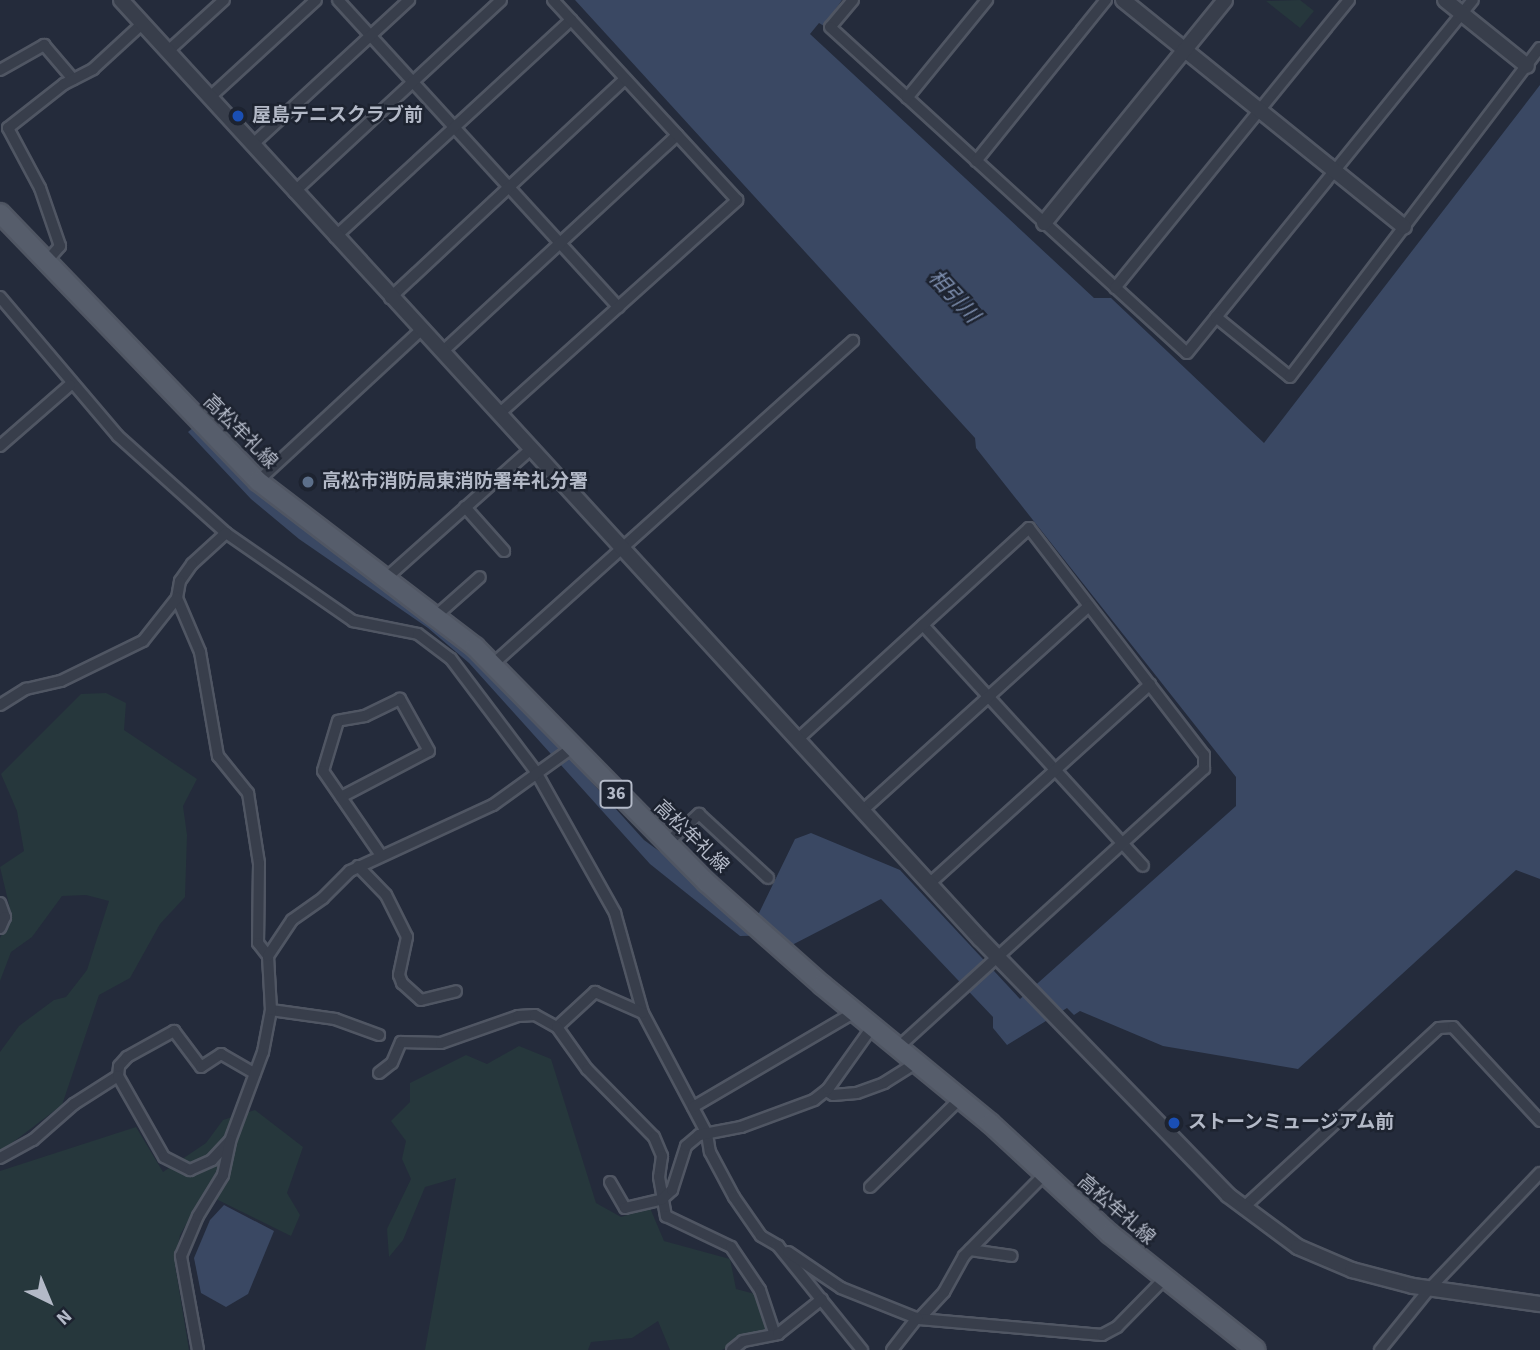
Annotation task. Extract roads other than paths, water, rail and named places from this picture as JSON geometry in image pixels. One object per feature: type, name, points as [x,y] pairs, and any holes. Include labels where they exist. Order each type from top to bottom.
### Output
[{"type":"main road","name":"高松牟礼線","points":[[0,213],[258,481],[384,580],[437,615],[493,664],[666,844],[872,1027],[960,1099],[1164,1279],[1256,1350]]},
{"type":"street","points":[[167,52],[224,0]]},
{"type":"street","points":[[209,98],[316,0]]},
{"type":"street","points":[[338,0],[618,307]]},
{"type":"street","points":[[252,145],[409,0]]},
{"type":"street","points":[[294,192],[501,0]]},
{"type":"street","points":[[500,413],[737,200],[553,0]]},
{"type":"street","points":[[853,0],[830,27],[1186,353],[1473,0]]},
{"type":"street","points":[[907,98],[987,0]]},
{"type":"street","points":[[976,160],[1106,0]]},
{"type":"street","points":[[1123,0],[1404,227]]},
{"type":"street","points":[[1044,223],[1225,0]]},
{"type":"street","points":[[1115,288],[1349,0]]},
{"type":"street","points":[[1446,0],[1527,66]]},
{"type":"street","points":[[125,1],[142,24],[390,298],[533,448],[863,810],[993,960],[1027,989],[1243,1208],[1298,1247],[1326,1260],[1385,1280],[1540,1304]]},
{"type":"street","points":[[335,237],[571,20]]},
{"type":"street","points":[[47,261],[60,246],[40,188],[9,128],[73,79],[93,69],[142,24]]},
{"type":"street","points":[[0,70],[44,45],[73,79]]},
{"type":"street","points":[[1216,317],[1290,377],[1540,48]]},
{"type":"street","points":[[390,298],[625,79]]},
{"type":"street","points":[[442,352],[677,135]]},
{"type":"street","points":[[0,297],[70,385],[118,436],[226,533],[353,621],[398,627],[435,645],[451,659],[536,772],[615,913],[643,1013],[707,1133],[710,1152],[734,1197],[761,1236],[841,1288],[918,1318],[1102,1335],[1117,1327],[1164,1279]]},
{"type":"street","points":[[258,481],[421,330]]},
{"type":"street","points":[[493,664],[853,341]]},
{"type":"street","points":[[0,446],[70,385]]},
{"type":"street","points":[[384,580],[533,448]]},
{"type":"street","points":[[465,508],[503,551]]},
{"type":"street","points":[[798,739],[1029,528],[1204,755],[1204,769],[897,1048]]},
{"type":"street","points":[[0,705],[26,689],[61,681],[144,641],[177,598],[180,580],[192,564],[226,533]]},
{"type":"street","points":[[437,615],[480,577]]},
{"type":"street","points":[[177,598],[200,652],[218,756],[248,793],[259,863],[258,943],[268,956],[271,1010],[255,1074],[230,1141],[223,1175],[198,1216],[181,1256],[198,1350]]},
{"type":"street","points":[[863,810],[1089,606]]},
{"type":"street","points":[[923,625],[1143,866]]},
{"type":"street","points":[[929,884],[1150,684]]},
{"type":"street","points":[[341,797],[429,751],[400,699],[365,716],[338,721],[323,771],[380,854]]},
{"type":"street","points":[[268,956],[292,920],[358,866],[493,805],[572,748]]},
{"type":"street","points":[[666,844],[699,814],[768,877]]},
{"type":"street","points":[[358,866],[386,895],[407,937],[399,975],[402,984],[421,1000],[456,991]]},
{"type":"street","points":[[0,903],[5,917],[0,928]]},
{"type":"street","points":[[557,1027],[595,992],[643,1013]]},
{"type":"street","points":[[271,1010],[335,1019],[379,1035]]},
{"type":"street","points":[[693,1107],[855,1012]]},
{"type":"street","points":[[379,1073],[392,1063],[401,1042],[440,1043],[518,1016],[535,1015],[557,1027],[587,1069],[654,1137],[662,1156],[662,1200],[666,1216],[680,1226],[709,1233],[731,1247],[760,1290],[775,1335]]},
{"type":"street","points":[[610,1182],[625,1208],[662,1200],[672,1190],[686,1146],[707,1133],[792,1110],[826,1091],[872,1027]]},
{"type":"street","points":[[1243,1208],[1439,1028],[1453,1027],[1540,1121]]},
{"type":"street","points":[[230,1141],[212,1160],[190,1170],[176,1167],[164,1157],[118,1076],[119,1066],[127,1057],[174,1031],[201,1068],[221,1054],[255,1074]]},
{"type":"street","points":[[826,1091],[857,1093],[884,1083],[916,1063]]},
{"type":"street","points":[[0,1158],[33,1140],[74,1104],[118,1076]]},
{"type":"street","points":[[870,1187],[960,1099]]},
{"type":"street","points":[[1380,1350],[1430,1288],[1540,1172]]},
{"type":"street","points":[[892,1350],[944,1292],[970,1250],[1045,1174]]},
{"type":"street","points":[[778,1246],[862,1350]]},
{"type":"street","points":[[970,1250],[1012,1256]]},
{"type":"street","points":[[735,1349],[775,1335],[822,1300]]},
{"type":"water","name":"相引川","points":[[575,0],[842,0],[824,26],[819,23],[810,34],[1094,298],[1111,298],[1264,443],[1540,85],[1540,879],[1516,870],[1298,1069],[1163,1046],[1080,1011],[1074,1015],[1067,1008],[1007,1045],[993,1028],[993,1017],[881,899],[792,945],[779,935],[740,936],[650,864],[469,663],[428,628],[299,539],[251,499],[188,432],[195,426],[489,669],[644,840],[696,878],[736,916],[759,913],[795,839],[811,833],[900,870],[1020,999],[1236,806],[1236,777],[976,448],[975,438]]},
{"type":"water","points":[[224,1205],[274,1231],[248,1294],[226,1307],[201,1293],[194,1258],[210,1220]]},
{"type":"place","name":"屋島テニスクラブ前","points":[[238,116]]},
{"type":"place","name":"高松市消防局東消防署牟礼分署","points":[[308,482]]},
{"type":"place","name":"ストーンミュージアム前","points":[[1174,1123]]}]
